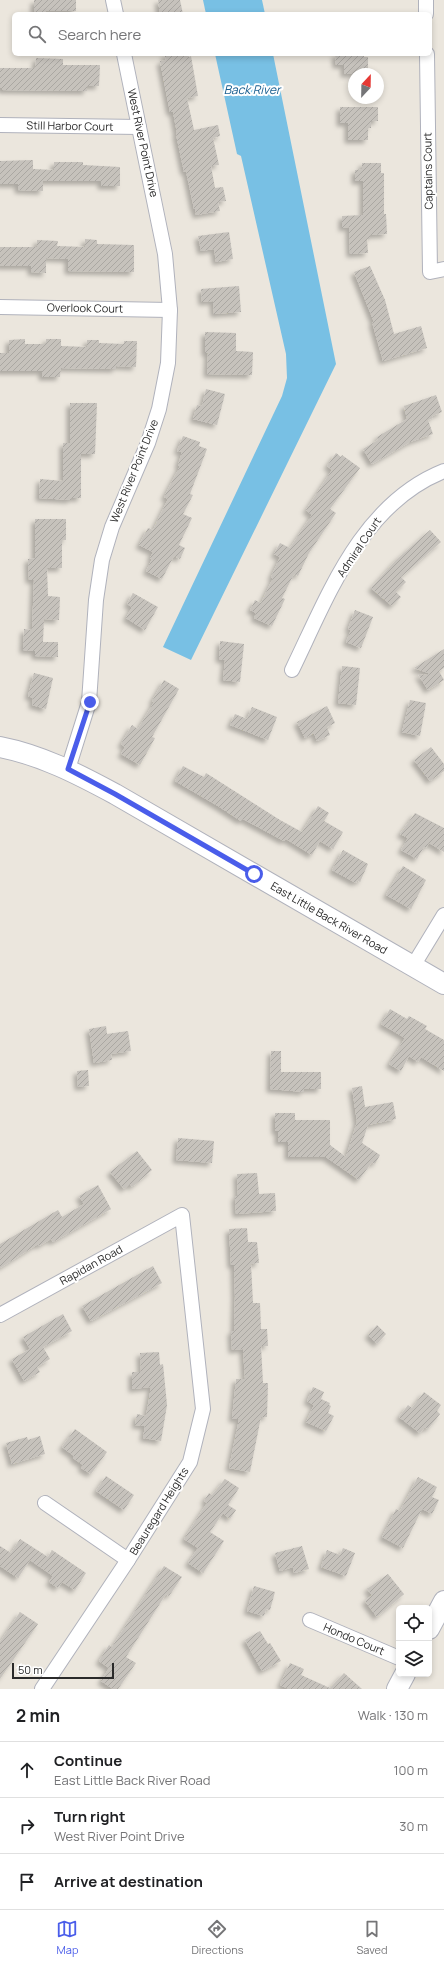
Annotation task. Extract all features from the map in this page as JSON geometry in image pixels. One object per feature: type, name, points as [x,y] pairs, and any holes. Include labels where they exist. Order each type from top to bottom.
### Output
[{"type":"street","points":[[113,0],[116,12]]},
{"type":"street","points":[[426,0],[426,12]]},
{"type":"street","name":"West River Point Drive","points":[[68,769],[90,702],[96,600],[102,560],[112,526],[148,443],[159,409],[168,363],[170,310],[165,254],[124,56]]},
{"type":"street","name":"Captains Court","points":[[427,56],[430,272],[444,269]]},
{"type":"street","name":"Still Harbor Court","points":[[0,125],[139,127]]},
{"type":"street","name":"Overlook Court","points":[[0,306],[170,310]]},
{"type":"street","name":"Admiral Court","points":[[292,670],[343,566],[362,537],[382,514],[411,489],[444,471]]},
{"type":"street","name":"East Little Back River Road","points":[[0,747],[35,756],[68,769],[115,794],[444,984]]},
{"type":"street","points":[[413,966],[444,916]]},
{"type":"street","name":"Rapidan Road","points":[[0,1315],[182,1215]]},
{"type":"street","name":"Beauregard Heights","points":[[42,1689],[128,1560],[190,1462],[203,1409],[182,1215]]},
{"type":"street","points":[[45,1503],[128,1560]]},
{"type":"street","points":[[432,1623],[444,1601]]},
{"type":"street","name":"Hondo Court","points":[[310,1620],[396,1657]]},
{"type":"street","points":[[397,1689],[403,1677]]},
{"type":"water","points":[[203,0],[262,0],[265,12],[206,12]]},
{"type":"water","name":"Back River","points":[[215,56],[273,56],[336,364],[191,660],[163,647],[282,396],[287,378],[286,354],[241,156],[237,154]]},
{"type":"building","points":[[34,0],[76,0],[76,11],[34,12]]},
{"type":"building","points":[[158,0],[180,0],[183,12],[160,12]]},
{"type":"building","points":[[165,56],[191,56],[198,96],[187,98],[194,130],[218,125],[220,136],[213,138],[219,165],[211,166],[215,188],[223,187],[226,201],[218,202],[220,211],[196,215],[186,171],[184,172],[173,112],[170,112],[160,61],[166,60]]},
{"type":"building","points":[[335,56],[368,57],[368,68],[348,68],[348,74],[344,74],[344,65],[336,65]]},
{"type":"building","points":[[36,58],[63,59],[63,65],[100,65],[99,86],[87,86],[87,91],[2,90],[2,88],[0,88],[0,68],[35,68]]},
{"type":"building","points":[[340,107],[378,107],[378,121],[371,121],[371,128],[368,128],[368,140],[348,140],[348,123],[340,123]]},
{"type":"building","points":[[33,160],[33,169],[54,170],[54,162],[83,162],[83,165],[120,167],[120,186],[101,186],[101,181],[43,181],[43,191],[18,190],[18,184],[0,184],[0,161]]},
{"type":"building","points":[[362,163],[381,163],[381,173],[384,173],[384,214],[386,214],[387,234],[370,235],[370,239],[367,239],[368,253],[350,254],[349,227],[342,228],[342,216],[363,215],[363,181],[355,181],[355,170],[362,169]]},
{"type":"building","points":[[229,232],[233,259],[216,262],[214,249],[201,251],[198,236]]},
{"type":"building","points":[[85,239],[97,240],[97,244],[134,245],[134,272],[68,271],[68,259],[46,258],[46,273],[31,272],[31,266],[0,266],[0,247],[37,247],[37,240],[58,241],[57,246],[85,247]]},
{"type":"building","points":[[370,266],[385,300],[394,334],[421,326],[427,348],[383,361],[372,322],[374,322],[354,272]]},
{"type":"building","points":[[239,286],[241,312],[214,314],[213,301],[202,302],[201,289]]},
{"type":"building","points":[[205,332],[236,333],[236,351],[253,352],[252,375],[207,374],[208,353],[205,353]]},
{"type":"building","points":[[25,339],[25,344],[46,344],[46,339],[61,339],[61,346],[87,347],[87,340],[99,340],[99,343],[124,344],[124,341],[137,341],[136,367],[116,366],[116,369],[61,368],[60,377],[42,377],[42,371],[0,371],[0,353],[9,353],[9,340]]},
{"type":"building","points":[[206,389],[225,394],[217,425],[193,419],[197,405],[202,406]]},
{"type":"building","points":[[436,395],[442,412],[432,416],[433,418],[428,420],[433,434],[410,442],[372,464],[363,449],[378,440],[377,437],[407,419],[404,406]]},
{"type":"building","points":[[70,403],[97,403],[95,454],[81,454],[81,498],[71,498],[71,500],[39,498],[40,479],[63,481],[63,443],[70,443]]},
{"type":"building","points":[[183,436],[200,442],[199,446],[207,449],[190,494],[193,495],[183,514],[192,518],[179,545],[185,548],[180,559],[174,556],[162,579],[146,571],[152,559],[150,558],[153,552],[139,545],[148,528],[153,530],[168,499],[164,497],[180,466],[178,465],[182,452],[177,451]]},
{"type":"building","points":[[336,453],[341,457],[342,455],[360,468],[330,509],[336,513],[309,553],[298,576],[294,574],[282,598],[285,599],[272,626],[254,618],[256,613],[250,610],[255,600],[261,603],[273,578],[271,577],[280,557],[274,554],[280,543],[290,548],[312,515],[306,510],[332,470],[327,466]]},
{"type":"building","points":[[35,519],[66,519],[66,540],[62,540],[62,568],[47,568],[48,596],[60,597],[59,620],[44,619],[43,642],[58,642],[58,657],[35,656],[35,651],[23,650],[24,629],[32,630],[34,580],[29,580],[28,559],[35,558]]},
{"type":"building","points":[[430,530],[441,542],[401,577],[406,582],[396,592],[401,597],[392,606],[371,588],[396,560]]},
{"type":"building","points":[[133,593],[158,607],[145,630],[126,618],[132,607],[127,604]]},
{"type":"building","points":[[355,610],[373,617],[361,648],[346,642],[351,630],[348,629]]},
{"type":"building","points":[[220,641],[244,644],[240,682],[223,680],[225,660],[219,659]]},
{"type":"building","points":[[444,649],[444,668],[439,671],[444,680],[428,690],[418,674],[428,675],[428,673],[414,668]]},
{"type":"building","points":[[342,666],[360,668],[356,705],[338,703]]},
{"type":"building","points":[[34,673],[53,678],[46,709],[32,705],[33,698],[28,696]]},
{"type":"building","points":[[164,680],[179,689],[152,737],[155,738],[140,765],[121,754],[125,747],[121,744],[132,725],[138,729],[154,702],[152,701]]},
{"type":"building","points":[[410,700],[426,703],[420,736],[402,732]]},
{"type":"building","points":[[327,706],[335,723],[327,727],[330,735],[317,741],[314,733],[305,738],[297,722]]},
{"type":"building","points":[[252,707],[277,717],[268,740],[230,725],[235,714],[247,719]]},
{"type":"building","points":[[431,747],[444,764],[444,771],[430,781],[414,760]]},
{"type":"building","points":[[183,766],[204,777],[206,773],[280,820],[302,832],[318,806],[329,813],[324,821],[343,832],[333,849],[320,841],[312,855],[286,839],[284,841],[243,819],[241,821],[175,781]]},
{"type":"building","points":[[415,813],[444,828],[444,852],[429,843],[426,848],[424,847],[417,859],[401,850],[408,838],[400,834]]},
{"type":"building","points":[[343,850],[368,864],[360,882],[357,880],[356,883],[332,870]]},
{"type":"building","points":[[403,866],[426,880],[411,909],[386,895]]},
{"type":"building","points":[[390,1009],[407,1019],[409,1016],[427,1026],[425,1029],[444,1040],[444,1071],[421,1057],[418,1062],[409,1056],[401,1071],[389,1064],[405,1038],[381,1024]]},
{"type":"building","points":[[106,1026],[107,1034],[128,1031],[131,1051],[111,1054],[112,1060],[94,1063],[89,1029]]},
{"type":"building","points":[[271,1051],[281,1051],[281,1072],[321,1072],[321,1089],[304,1089],[304,1092],[270,1089]]},
{"type":"building","points":[[88,1070],[89,1086],[78,1087],[77,1071]]},
{"type":"building","points":[[362,1086],[365,1107],[393,1102],[396,1119],[368,1125],[362,1143],[380,1155],[375,1164],[372,1162],[359,1180],[326,1157],[288,1157],[288,1142],[278,1142],[278,1131],[275,1131],[275,1113],[295,1113],[295,1120],[330,1120],[330,1145],[346,1157],[357,1122],[352,1088]]},
{"type":"building","points":[[178,1138],[214,1141],[212,1163],[176,1160]]},
{"type":"building","points":[[137,1151],[152,1170],[132,1187],[130,1184],[124,1189],[110,1172]]},
{"type":"building","points":[[257,1173],[259,1194],[275,1193],[276,1211],[236,1214],[235,1196],[238,1196],[237,1174]]},
{"type":"building","points":[[98,1185],[111,1209],[53,1242],[51,1239],[39,1246],[38,1244],[0,1268],[0,1244],[58,1210],[62,1217],[84,1204],[79,1196]]},
{"type":"building","points":[[247,1228],[248,1242],[257,1242],[259,1263],[251,1264],[253,1303],[260,1303],[261,1329],[267,1329],[268,1346],[261,1346],[263,1383],[268,1383],[267,1417],[261,1417],[250,1472],[229,1468],[239,1419],[232,1419],[236,1379],[245,1379],[243,1349],[232,1350],[231,1331],[234,1331],[235,1296],[234,1265],[231,1265],[229,1229]]},
{"type":"building","points":[[153,1266],[162,1283],[91,1321],[82,1306]]},
{"type":"building","points":[[63,1314],[72,1331],[43,1347],[50,1359],[37,1367],[40,1372],[24,1381],[12,1359],[30,1349],[23,1337]]},
{"type":"building","points":[[377,1325],[386,1334],[377,1344],[368,1335]]},
{"type":"building","points":[[159,1352],[160,1365],[163,1364],[167,1405],[161,1441],[143,1438],[145,1426],[135,1425],[137,1414],[146,1416],[151,1387],[132,1389],[132,1372],[141,1372],[140,1353]]},
{"type":"building","points":[[313,1387],[324,1392],[321,1399],[330,1403],[329,1405],[331,1406],[328,1413],[334,1416],[326,1431],[306,1422],[314,1405],[307,1401]]},
{"type":"building","points":[[424,1392],[441,1405],[437,1411],[440,1414],[428,1429],[425,1427],[420,1433],[399,1417],[408,1405],[412,1408]]},
{"type":"building","points":[[75,1429],[107,1452],[91,1474],[81,1468],[83,1465],[62,1447]]},
{"type":"building","points":[[40,1436],[45,1454],[12,1464],[6,1443],[27,1437],[28,1440]]},
{"type":"building","points":[[106,1476],[134,1495],[124,1510],[96,1491]]},
{"type":"building","points":[[418,1477],[437,1487],[432,1497],[439,1500],[432,1514],[422,1509],[403,1548],[382,1537],[396,1509],[400,1511]]},
{"type":"building","points":[[225,1479],[239,1488],[228,1505],[236,1510],[230,1519],[223,1513],[210,1532],[224,1541],[203,1573],[188,1563],[198,1548],[184,1539],[207,1503],[204,1501],[209,1493],[212,1495]]},
{"type":"building","points":[[20,1539],[48,1557],[52,1550],[86,1573],[75,1590],[62,1582],[58,1588],[49,1582],[53,1576],[30,1560],[18,1578],[0,1566],[0,1546],[11,1553]]},
{"type":"building","points":[[302,1546],[309,1569],[294,1573],[293,1567],[280,1571],[275,1553]]},
{"type":"building","points":[[343,1548],[355,1553],[346,1576],[321,1567],[327,1550],[340,1555]]},
{"type":"building","points":[[164,1566],[182,1577],[169,1596],[166,1594],[126,1657],[136,1663],[118,1689],[113,1689],[101,1681],[109,1668],[99,1661],[109,1645],[112,1647]]},
{"type":"building","points":[[388,1574],[404,1594],[377,1617],[365,1601],[372,1595],[367,1589]]},
{"type":"building","points":[[254,1586],[275,1592],[270,1610],[266,1609],[264,1616],[247,1611]]},
{"type":"building","points":[[20,1612],[38,1624],[0,1679],[0,1642]]},
{"type":"building","points":[[260,1631],[268,1644],[270,1643],[281,1661],[262,1671],[245,1640]]},
{"type":"building","points":[[290,1663],[304,1669],[301,1675],[330,1688],[344,1673],[362,1689],[289,1689],[280,1685]]},
{"type":"route","points":[[90,702],[68,769],[115,794],[254,874]]}]
